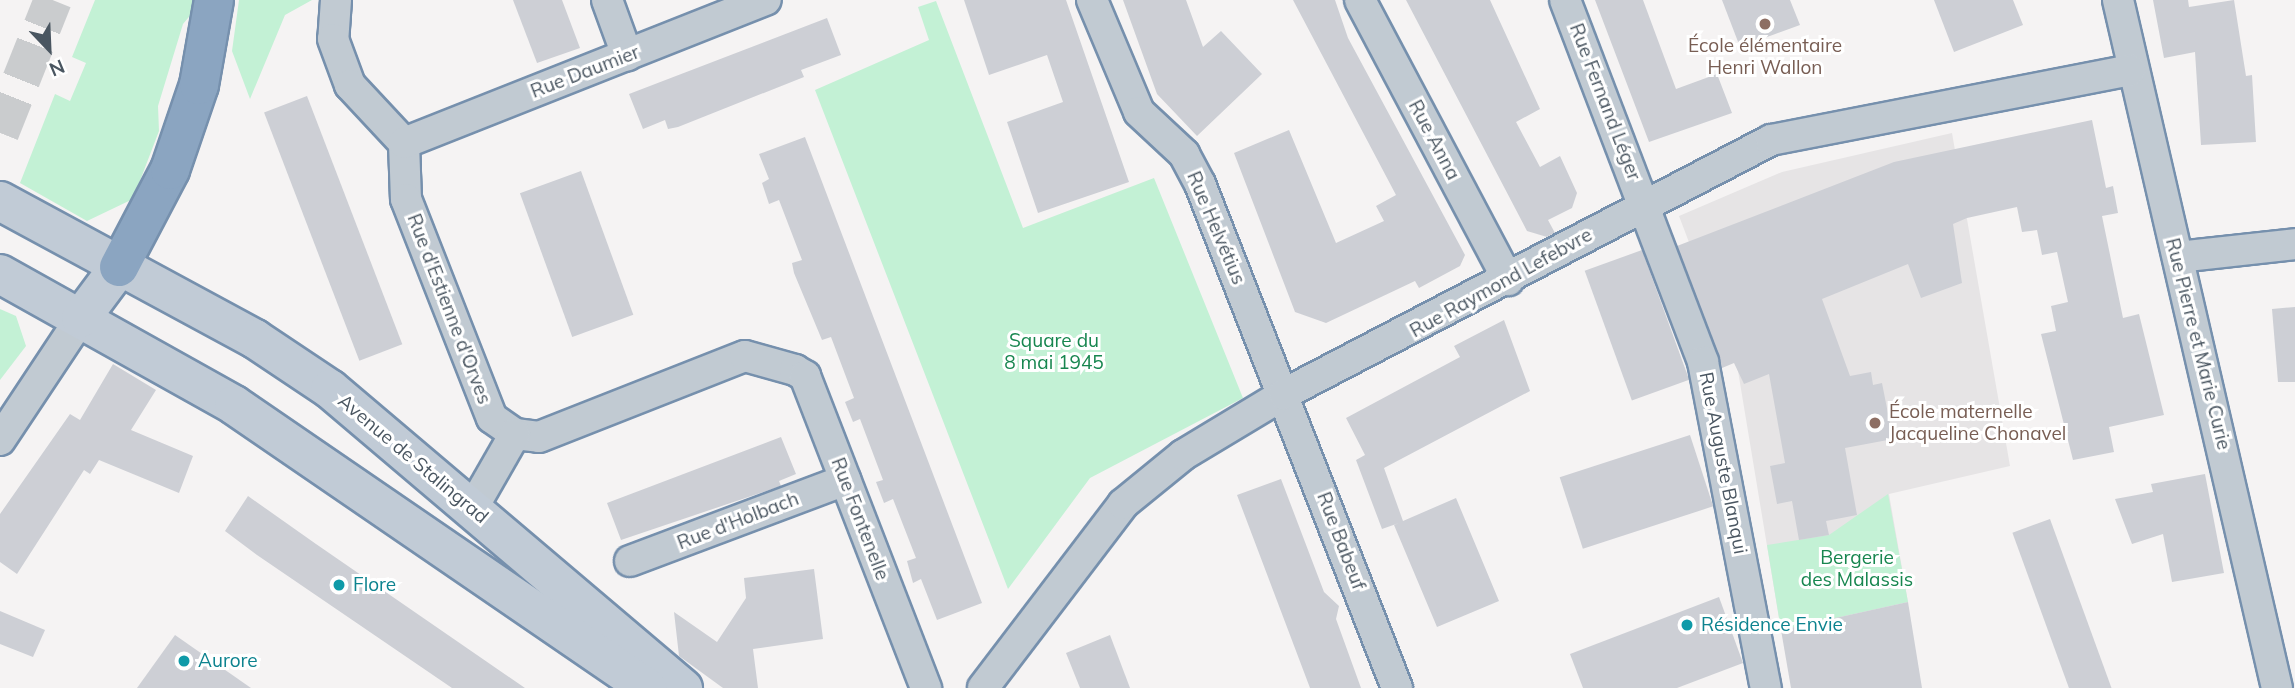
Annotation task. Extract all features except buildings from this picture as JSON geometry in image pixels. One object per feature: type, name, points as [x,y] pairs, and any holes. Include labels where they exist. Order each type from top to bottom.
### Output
[{"type":"highway","points":[[119,267],[170,170],[199,85],[214,0]]},
{"type":"main road","name":"Avenue de Stalingrad","points":[[0,201],[297,367],[472,509],[683,688]]},
{"type":"main road","points":[[80,318],[119,267]]},
{"type":"main road","points":[[3,276],[233,405],[647,688]]},
{"type":"street","points":[[335,0],[333,39],[350,85],[404,143]]},
{"type":"street","points":[[607,0],[627,55]]},
{"type":"street","name":"Rue Daumier","points":[[404,143],[766,0]]},
{"type":"street","name":"Rue Helvétius","points":[[1092,0],[1139,112],[1184,154],[1200,184],[1284,394]]},
{"type":"street","name":"Rue Anna","points":[[1360,0],[1508,280]]},
{"type":"street","name":"Rue Fernand Léger","points":[[1565,0],[1644,204]]},
{"type":"street","name":"Rue Pierre et Marie Curie","points":[[2118,0],[2130,70],[2178,257],[2277,688]]},
{"type":"street","name":"Rue Raymond Lefebvre","points":[[982,688],[1123,503],[1183,455],[1284,394],[1508,280],[1644,204],[1771,140],[2130,70]]},
{"type":"street","name":"Rue d'Estienne d'Orves","points":[[404,143],[406,199],[492,418],[515,435]]},
{"type":"street","name":"Rue Auguste Blanqui","points":[[1644,204],[1710,388],[1766,688]]},
{"type":"street","points":[[2178,257],[2295,244]]},
{"type":"street","points":[[0,440],[80,318]]},
{"type":"street","name":"Rue Fontenelle","points":[[515,435],[539,437],[745,356],[780,361],[805,376],[926,688]]},
{"type":"street","name":"Rue Babeuf","points":[[1284,394],[1397,688]]},
{"type":"street","points":[[472,509],[515,435]]},
{"type":"street","name":"Rue d'Holbach","points":[[630,561],[845,480]]},
{"type":"shaded area","name":"École maternelle Jacqueline Chonavel","points":[[1952,133],[2010,466],[1889,494],[1908,602],[1781,630],[1738,371],[1679,216],[1782,172]]},
{"type":"green space","points":[[95,0],[203,0],[183,24],[158,106],[159,131],[133,199],[87,221],[20,183],[55,94],[70,101],[86,63],[72,57]]},
{"type":"green space","points":[[239,0],[312,0],[285,15],[250,99],[232,51]]},
{"type":"green space","name":"Square du 8 mai 1945","points":[[936,1],[1023,228],[1154,178],[1243,398],[1090,478],[1008,589],[815,90],[929,40],[918,7]]},
{"type":"green space","points":[[0,309],[16,316],[26,346],[0,380]]},
{"type":"green space","name":"Bergerie des Malassis","points":[[1888,494],[1908,602],[1781,630],[1767,545],[1829,535]]},
{"type":"tunnel","points":[[0,133],[53,0]]},
{"type":"place","name":"École élémentaire Henri Wallon","points":[[1765,24]]},
{"type":"place","name":"École maternelle Jacqueline Chonavel","points":[[1875,423]]},
{"type":"place","name":"Flore","points":[[339,585]]},
{"type":"place","name":"Résidence Envie","points":[[1687,625]]},
{"type":"place","name":"Aurore","points":[[184,661]]}]
